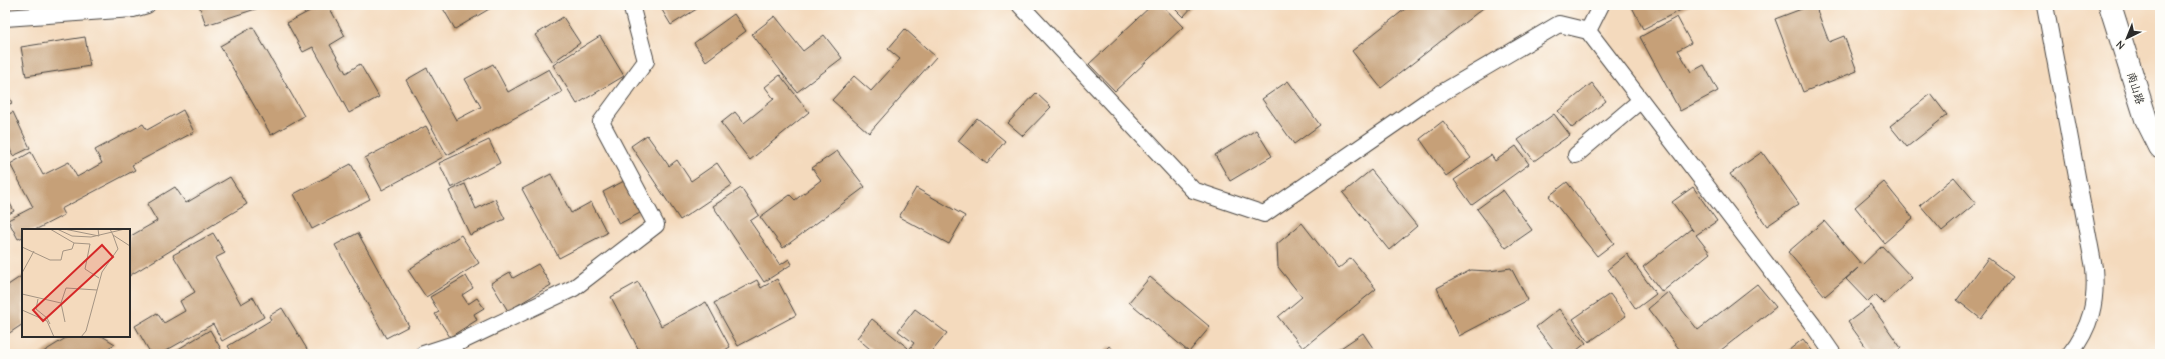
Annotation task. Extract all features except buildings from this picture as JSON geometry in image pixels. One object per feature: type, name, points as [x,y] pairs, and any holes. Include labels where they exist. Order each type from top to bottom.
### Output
[{"type":"street","name":"南山路","points":[[2110,5],[2146,119],[2160,147]]},
{"type":"lane","points":[[5,18],[133,9],[146,5]]},
{"type":"lane","points":[[423,354],[460,342],[574,288],[656,225],[601,122],[646,61],[631,5]]},
{"type":"lane","points":[[1020,5],[1192,190],[1264,214],[1426,102],[1559,24],[1588,31],[1813,325],[1833,354]]},
{"type":"lane","points":[[1588,31],[1601,5]]},
{"type":"lane","points":[[2045,5],[2094,268],[2094,304],[2090,320],[2081,340],[2070,354]]},
{"type":"lane","points":[[1576,155],[1641,100]]}]
